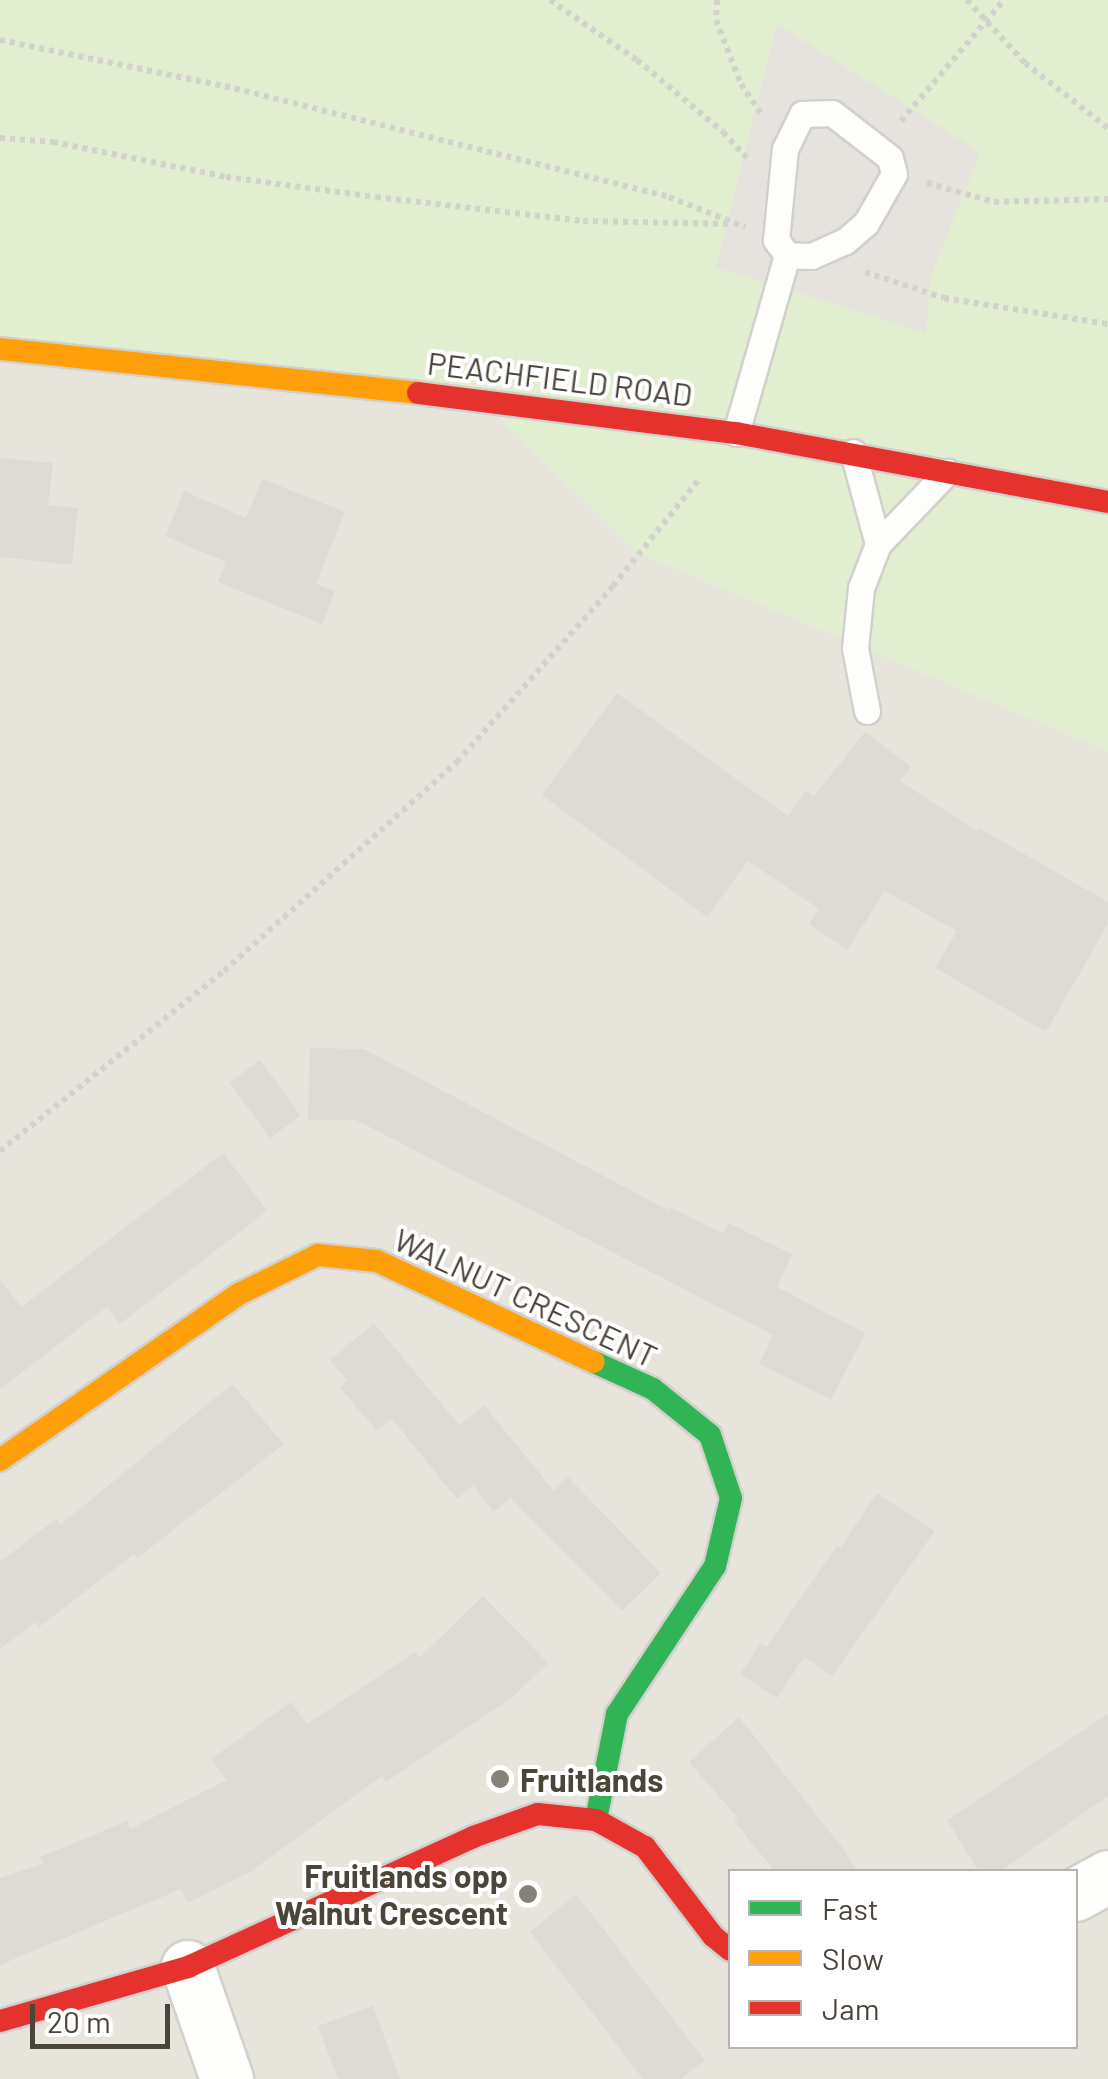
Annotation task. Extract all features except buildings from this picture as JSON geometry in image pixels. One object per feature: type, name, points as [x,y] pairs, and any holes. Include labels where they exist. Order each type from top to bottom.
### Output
[{"type":"street","name":"PEACHFIELD ROAD","points":[[0,350],[483,400],[736,433],[1108,502]]},
{"type":"street","name":"WALNUT CRESCENT","points":[[0,1460],[239,1294],[318,1255],[377,1261],[653,1389],[710,1436],[731,1498],[715,1566],[617,1714],[596,1820]]},
{"type":"street","points":[[0,2020],[188,1967],[538,1814],[596,1820],[645,1847],[713,1936],[728,1948]]},
{"type":"street","points":[[1078,1895],[1108,1876]]},
{"type":"street","points":[[188,1967],[227,2079]]},
{"type":"lane","points":[[736,433],[792,250],[779,187],[785,148],[802,114],[832,113],[890,158],[894,174],[866,223],[844,241],[792,250]]},
{"type":"lane","points":[[852,452],[878,544]]},
{"type":"lane","points":[[867,711],[854,648],[861,588],[878,544],[948,471]]},
{"type":"path","points":[[550,0],[637,60],[723,132],[779,187]]},
{"type":"path","points":[[717,0],[716,20],[741,84],[785,148]]},
{"type":"path","points":[[967,0],[1025,63],[1108,128]]},
{"type":"path","points":[[878,148],[1004,0]]},
{"type":"path","points":[[0,40],[283,100],[668,197],[792,250],[944,298],[1108,324]]},
{"type":"path","points":[[0,138],[53,142],[226,178],[376,197],[583,220],[736,224]]},
{"type":"path","points":[[894,174],[994,202],[1108,199]]},
{"type":"path","points":[[0,1151],[224,971],[457,762],[612,586],[736,433]]},
{"type":"shaded area","points":[[777,24],[980,152],[930,279],[926,333],[716,267]]},
{"type":"shaded area","points":[[0,349],[483,400],[637,552],[1108,751],[1108,2079],[0,2079]]},
{"type":"green space","points":[[0,0],[1108,0],[1108,751],[637,552],[483,400],[0,349]]},
{"type":"traffic: fast","points":[[594,1362],[653,1389],[710,1435],[731,1498],[715,1566],[617,1714],[596,1820]]},
{"type":"traffic: slow","points":[[0,349],[418,393]]},
{"type":"traffic: slow","points":[[0,1460],[239,1294],[318,1255],[377,1261],[594,1362]]},
{"type":"traffic: jam","points":[[418,393],[736,433],[1108,502]]},
{"type":"traffic: jam","points":[[0,2021],[188,1967],[473,1837],[538,1814],[596,1820],[645,1847],[713,1936],[728,1948]]},
{"type":"place","name":"Fruitlands","points":[[500,1779]]},
{"type":"place","name":"Fruitlands opp Walnut Crescent","points":[[528,1894]]}]
